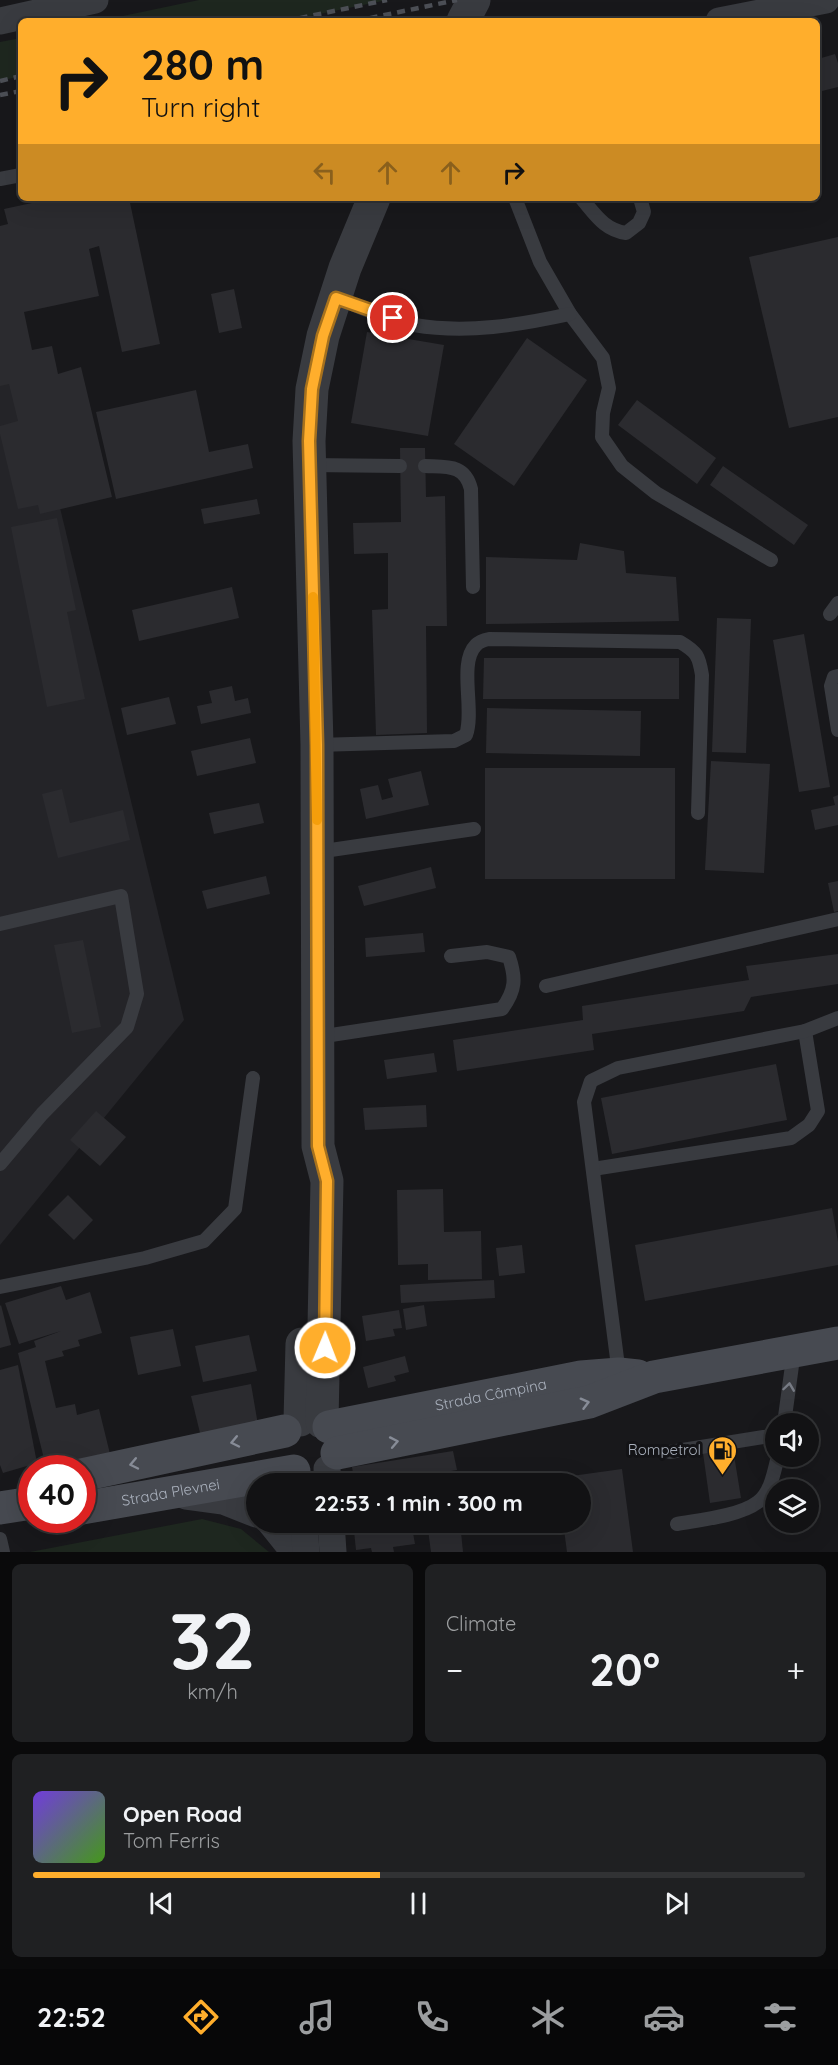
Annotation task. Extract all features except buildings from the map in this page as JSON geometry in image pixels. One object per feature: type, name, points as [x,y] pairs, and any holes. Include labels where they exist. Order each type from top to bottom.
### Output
[{"type":"main road","name":"Strada Câmpina","points":[[312,1453],[589,1402],[654,1377],[838,1343]]},
{"type":"main road","name":"Strada Câmpina","points":[[312,1453],[581,1377],[620,1374],[654,1377]]},
{"type":"main road","points":[[96,1474],[312,1453]]},
{"type":"main road","name":"Strada Plevnei","points":[[96,1506],[167,1493],[312,1453]]},
{"type":"main road","points":[[0,1508],[18,1505]]},
{"type":"street","points":[[0,21],[91,0]]},
{"type":"street","points":[[465,18],[474,0]]},
{"type":"street","points":[[734,18],[826,0]]},
{"type":"street","points":[[312,1453],[327,1181],[318,1146],[317,745],[309,441],[312,389],[323,336],[345,268],[373,201]]},
{"type":"street","points":[[167,1493],[223,1501],[246,1510]]},
{"type":"street","points":[[279,1533],[294,1552]]},
{"type":"street","points":[[305,1533],[306,1552]]},
{"type":"street","points":[[332,1533],[333,1552]]},
{"type":"lane","points":[[0,179],[18,176]]},
{"type":"lane","points":[[516,201],[540,262],[570,314],[603,358],[609,388],[603,413],[602,437],[622,466],[656,493],[771,560]]},
{"type":"lane","points":[[584,201],[605,226],[617,232],[626,233],[639,224],[645,212],[641,201]]},
{"type":"lane","points":[[336,298],[412,325],[462,330],[525,324],[570,314]]},
{"type":"lane","points":[[310,465],[400,466]]},
{"type":"lane","points":[[425,466],[453,467],[469,479],[473,587]]},
{"type":"lane","points":[[317,745],[454,741],[466,735],[470,724],[468,666],[477,644],[489,639],[680,642],[693,650],[700,660],[702,675],[699,813]]},
{"type":"lane","points":[[838,676],[834,677],[831,686],[838,730]]},
{"type":"lane","points":[[317,852],[474,829]]},
{"type":"lane","points":[[0,924],[121,896],[137,994],[127,1028],[42,1114],[0,1164]]},
{"type":"lane","points":[[546,986],[838,920]]},
{"type":"lane","points":[[318,1037],[502,1009],[511,997],[515,975],[509,957],[487,952],[452,956]]},
{"type":"lane","points":[[620,1374],[584,1102],[591,1081],[618,1068],[805,1031],[838,1018]]},
{"type":"lane","points":[[592,1169],[791,1138],[809,1125],[818,1111],[805,1031]]},
{"type":"lane","points":[[0,1287],[144,1258],[204,1241],[235,1209],[253,1078]]},
{"type":"lane","points":[[785,1413],[794,1350]]},
{"type":"lane","points":[[670,1452],[765,1437]]},
{"type":"lane","points":[[677,1524],[726,1516],[758,1502],[772,1482],[775,1467]]},
{"type":"lane","points":[[0,1539],[3,1552]]},
{"type":"shaded area","points":[[199,0],[387,0],[300,18],[113,18]]},
{"type":"shaded area","points":[[18,39],[18,77],[0,81],[0,42]]},
{"type":"shaded area","points":[[0,260],[184,1020],[0,1245]]},
{"type":"shaded area","points":[[202,1519],[241,1529],[269,1552],[30,1552]]},
{"type":"railway","points":[[300,18],[387,0]]},
{"type":"railway","points":[[370,18],[457,0]]},
{"type":"railway","points":[[0,81],[18,77]]},
{"type":"railway","points":[[0,95],[18,92]]},
{"type":"slow traffic","points":[[313,597],[317,820]]},
{"type":"place","name":"Rompetrol","points":[[722,1476]]},
{"type":"route","points":[[325,1348],[327,1181],[318,1146],[317,745],[309,441],[312,389],[323,336],[336,298],[393,318]]}]
